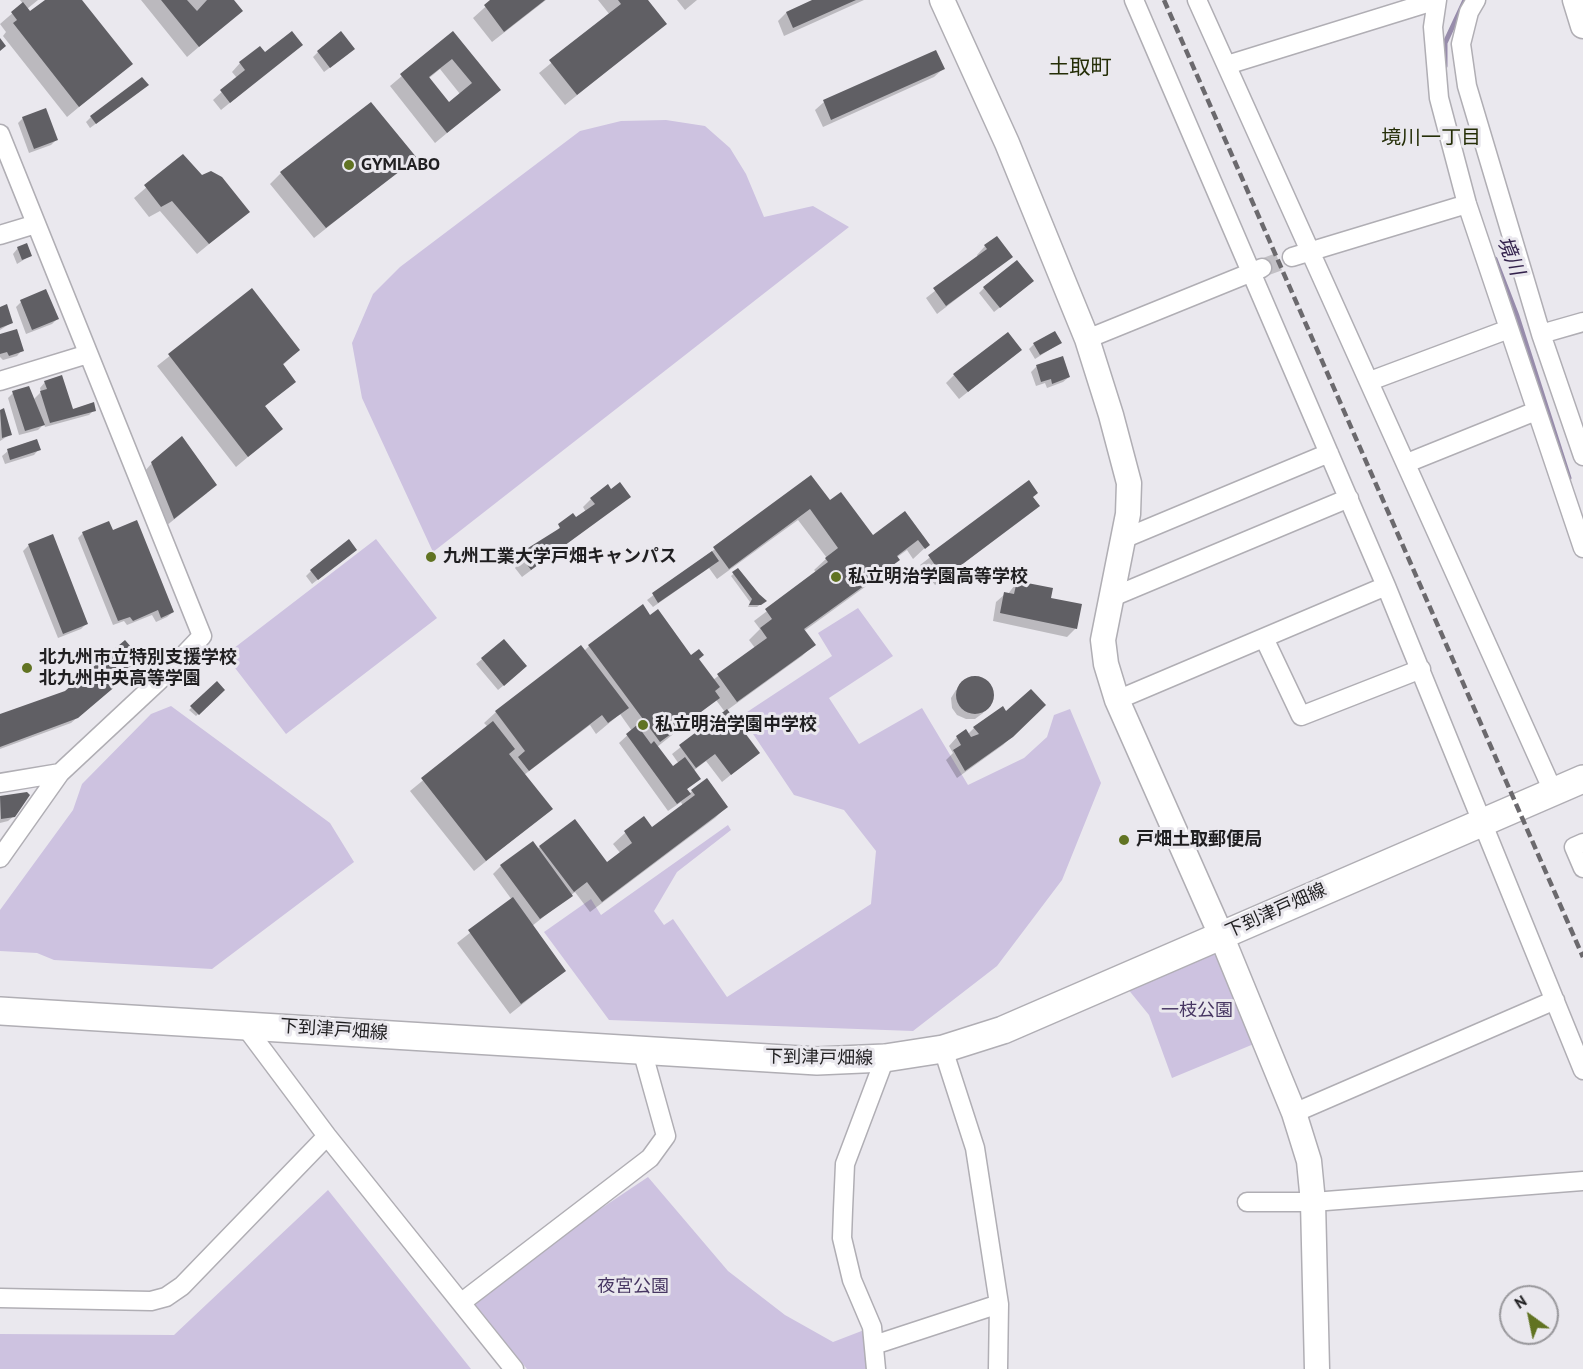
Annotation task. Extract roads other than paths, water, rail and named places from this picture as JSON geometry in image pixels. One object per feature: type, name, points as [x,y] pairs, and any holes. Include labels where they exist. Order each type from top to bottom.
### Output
[{"type":"main road","name":"下到津戸畑線","points":[[0,1011],[817,1061],[885,1058],[943,1049],[1003,1030],[1583,779]]},
{"type":"street","points":[[942,0],[1006,143],[1087,339],[1129,483],[1128,514],[1103,640],[1106,664],[1117,700],[1221,936],[1294,1113],[1309,1161],[1313,1202],[1317,1369]]},
{"type":"street","points":[[1134,0],[1256,270],[1583,1070]]},
{"type":"street","points":[[1197,0],[1553,791]]},
{"type":"street","points":[[1227,65],[1437,0],[1433,27],[1438,98],[1467,204],[1583,548]]},
{"type":"street","points":[[1476,0],[1469,12],[1461,44],[1467,86],[1541,334],[1583,456]]},
{"type":"street","points":[[1575,0],[1583,26]]},
{"type":"street","points":[[0,134],[202,636],[165,675],[60,773],[0,858]]},
{"type":"street","points":[[1292,257],[1467,204]]},
{"type":"street","points":[[0,235],[36,224]]},
{"type":"street","points":[[1087,339],[1256,270]]},
{"type":"street","points":[[1541,334],[1583,322]]},
{"type":"street","points":[[1370,381],[1509,329]]},
{"type":"street","points":[[0,381],[88,354]]},
{"type":"street","points":[[1407,463],[1536,411]]},
{"type":"street","points":[[1123,539],[1329,453]]},
{"type":"street","points":[[1110,598],[1349,498]]},
{"type":"street","points":[[1117,700],[1386,586]]},
{"type":"street","points":[[1264,638],[1301,716],[1421,669]]},
{"type":"street","points":[[0,783],[60,773]]},
{"type":"street","points":[[1583,843],[1574,847],[1583,868]]},
{"type":"street","points":[[1294,1113],[1555,1000]]},
{"type":"street","points":[[244,1025],[327,1136],[514,1369]]},
{"type":"street","points":[[943,1049],[975,1148],[999,1304],[998,1369]]},
{"type":"street","points":[[462,1302],[650,1158],[666,1136],[642,1050]]},
{"type":"street","points":[[876,1369],[872,1327],[852,1280],[842,1238],[845,1164],[885,1058]]},
{"type":"street","points":[[0,1298],[152,1300],[166,1296],[182,1286],[327,1136]]},
{"type":"street","points":[[1246,1202],[1313,1202],[1583,1181]]},
{"type":"street","points":[[874,1345],[999,1304]]},
{"type":"waterway","name":"境川","points":[[1445,66],[1445,43],[1465,0]]},
{"type":"waterway","name":"境川","points":[[1495,259],[1517,316],[1569,478]]},
{"type":"tunnel","points":[[1262,268],[1292,257]]},
{"type":"railway","points":[[1164,0],[1583,957]]},
{"type":"place","name":"GYMLABO","points":[[349,165]]},
{"type":"place","name":"九州工業大学戸畑キャンパス","points":[[431,557]]},
{"type":"place","name":"私立明治学園高等学校","points":[[836,577]]},
{"type":"place","name":"北九州市立特別支援学校 北九州中央高等学園","points":[[27,668]]},
{"type":"place","name":"私立明治学園中学校","points":[[643,725]]},
{"type":"place","name":"戸畑土取郵便局","points":[[1124,840]]},
{"type":"district","name":"土取町","points":[[1080,68]]},
{"type":"district","name":"境川一丁目","points":[[1431,138]]},
{"type":"park label","name":"一枝公園","points":[[1197,1011]]},
{"type":"park label","name":"夜宮公園","points":[[633,1287]]}]
